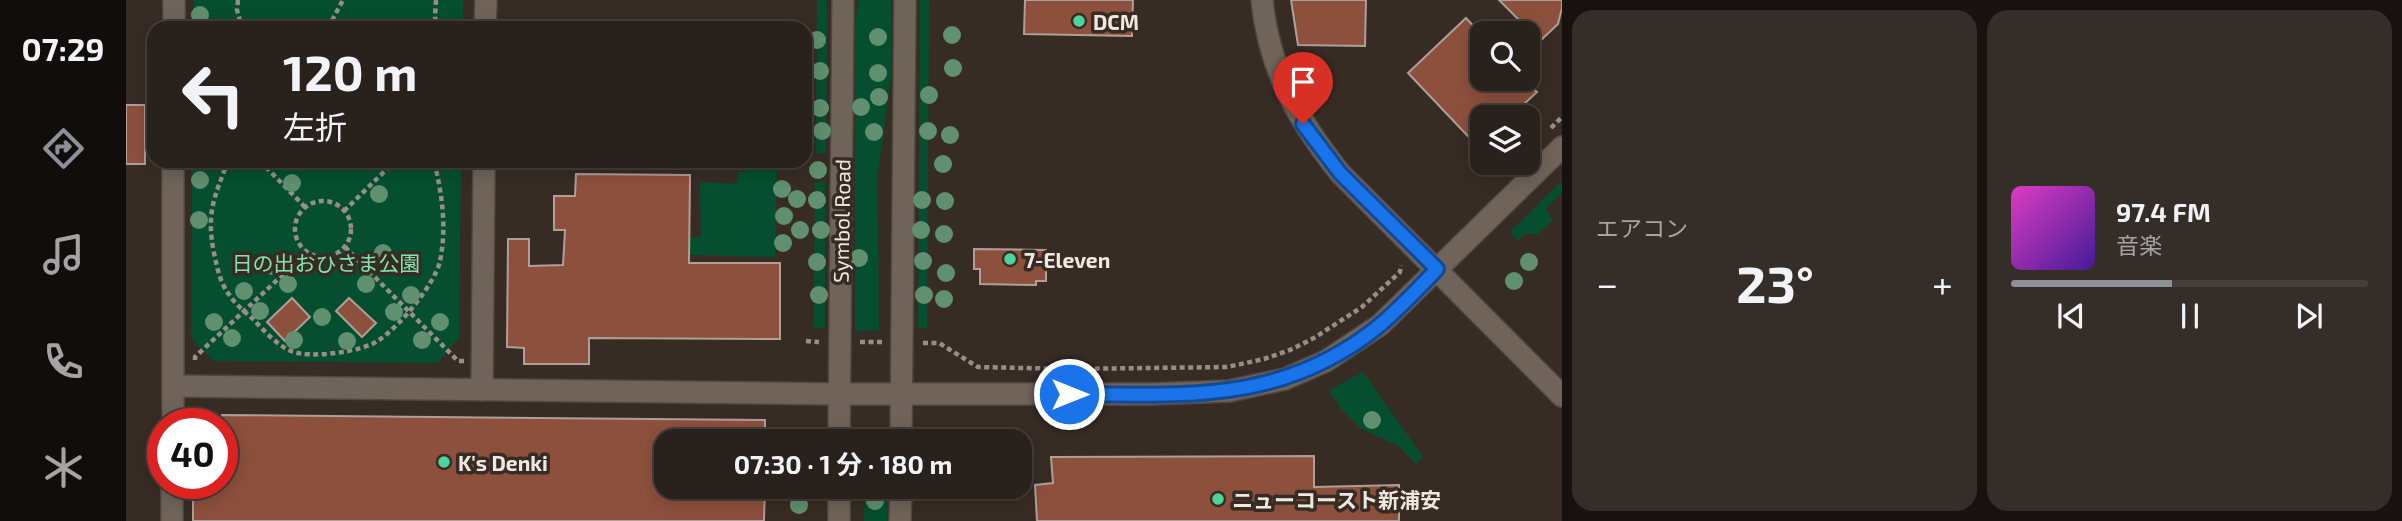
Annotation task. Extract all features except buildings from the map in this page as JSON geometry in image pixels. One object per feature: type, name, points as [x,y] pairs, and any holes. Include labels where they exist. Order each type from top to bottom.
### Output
[{"type":"street","points":[[174,0],[174,21]]},
{"type":"street","points":[[485,0],[485,21]]},
{"type":"street","name":"Symbol Road","points":[[839,429],[843,0]]},
{"type":"street","points":[[901,429],[905,0]]},
{"type":"street","points":[[1262,0],[1264,21],[1278,72],[1289,99],[1303,124],[1340,173],[1562,396]]},
{"type":"street","points":[[183,386],[839,394],[1229,391],[1285,379],[1326,361],[1380,325],[1562,147]]},
{"type":"street","points":[[173,168],[183,386],[177,408]]},
{"type":"street","points":[[482,390],[484,168]]},
{"type":"street","points":[[172,521],[173,499]]},
{"type":"street","points":[[839,499],[839,521]]},
{"type":"street","points":[[900,521],[901,499]]},
{"type":"path","points":[[237,0],[240,21]]},
{"type":"path","points":[[332,21],[343,0]]},
{"type":"path","points":[[436,0],[436,21]]},
{"type":"path","points":[[225,168],[213,200],[209,228],[217,270],[228,294],[270,336],[291,351],[313,354],[355,349],[378,341],[426,290],[439,264],[444,232],[442,195],[436,168]]},
{"type":"path","points":[[267,168],[306,208]]},
{"type":"path","points":[[344,211],[388,168]]},
{"type":"path","points":[[327,202],[344,211],[351,228],[345,247],[330,256],[322,257],[307,252],[301,246],[296,230],[300,214],[306,208],[313,203],[327,202]]},
{"type":"path","points":[[345,247],[458,361],[482,361]]},
{"type":"path","points":[[806,341],[939,343],[978,367],[1227,367],[1290,350],[1336,325],[1362,307],[1400,272],[1401,261],[1415,247]]},
{"type":"path","points":[[183,386],[195,357],[307,252]]},
{"type":"green space","points":[[194,0],[463,0],[463,21],[194,21]]},
{"type":"green space","points":[[817,0],[827,0],[826,154],[816,153]]},
{"type":"green space","points":[[858,0],[891,0],[891,77],[878,173],[879,330],[855,331],[855,26]]},
{"type":"green space","points":[[920,0],[929,0],[927,328],[918,328]]},
{"type":"green space","name":"日の出おひさま公園","points":[[192,168],[461,168],[459,338],[437,363],[214,361],[191,338]]},
{"type":"green space","points":[[748,168],[777,168],[775,257],[689,255],[689,237],[701,237],[700,182],[736,184],[738,172],[748,171]]},
{"type":"green space","points":[[1562,181],[1562,193],[1545,209],[1553,220],[1538,234],[1525,234],[1518,240],[1510,232]]},
{"type":"green space","points":[[815,182],[825,182],[825,327],[814,328]]},
{"type":"green space","points":[[1363,372],[1423,457],[1416,464],[1400,447],[1360,428],[1342,410],[1329,390]]},
{"type":"green space","points":[[865,499],[888,499],[887,521],[864,521]]},
{"type":"place","name":"DCM","points":[[1079,21]]},
{"type":"place","name":"7-Eleven","points":[[1010,259]]},
{"type":"place","name":"K's Denki","points":[[444,462]]},
{"type":"place","name":"ニューコースト新浦安","points":[[1218,499]]},
{"type":"route","points":[[1069,394],[1229,391],[1285,379],[1326,361],[1380,325],[1437,269],[1340,173],[1303,124]]}]
